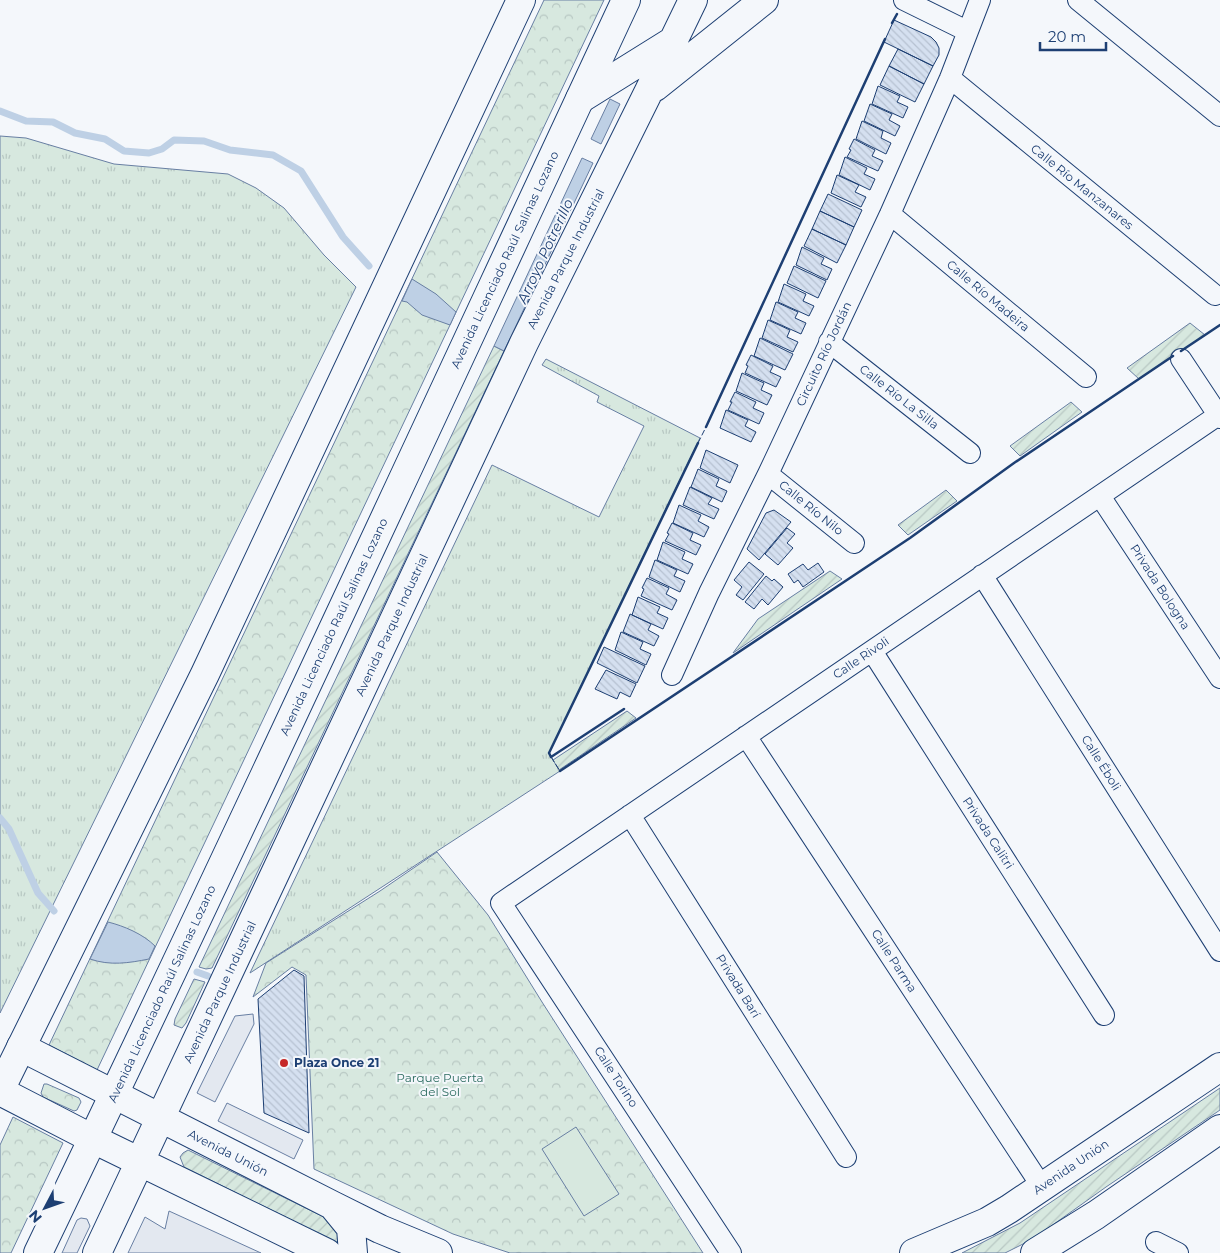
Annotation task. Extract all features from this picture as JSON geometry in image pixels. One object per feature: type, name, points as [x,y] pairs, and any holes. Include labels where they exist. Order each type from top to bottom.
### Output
[{"type":"street","points":[[327,1253],[93,1139],[0,1091],[209,665],[522,0]]},
{"type":"street","name":"Avenida Licenciado Raúl Salinas Lozano","points":[[38,1253],[338,620],[626,0]]},
{"type":"street","name":"Avenida Parque Industrial","points":[[97,1253],[524,343],[650,91],[693,0]]},
{"type":"street","points":[[650,91],[764,0]]},
{"type":"street","points":[[904,0],[967,31]]},
{"type":"street","name":"Circuito Río Jordán","points":[[672,674],[890,214],[950,78],[980,0]]},
{"type":"street","points":[[1078,0],[1220,116]]},
{"type":"street","points":[[580,99],[674,41]]},
{"type":"street","name":"Calle Río Manzanares","points":[[950,78],[1215,295]]},
{"type":"street","name":"Calle Río Madeira","points":[[890,214],[1086,377]]},
{"type":"street","name":"Calle Río La Silla","points":[[829,342],[970,453]]},
{"type":"street","points":[[1181,359],[1219,416]]},
{"type":"street","name":"Calle Rivoli","points":[[501,902],[1219,416]]},
{"type":"street","name":"Calle Río Nilo","points":[[768,474],[854,543]]},
{"type":"street","name":"Privada Bologna","points":[[1100,496],[1220,678]]},
{"type":"street","name":"Calle Éboli","points":[[982,575],[1220,951]]},
{"type":"street","name":"Privada Calitri","points":[[872,651],[1104,1015]]},
{"type":"street","name":"Calle Parma","points":[[746,736],[1042,1187]]},
{"type":"street","name":"Privada Barí","points":[[630,815],[846,1157]]},
{"type":"street","name":"Calle Torino","points":[[501,902],[731,1253]]},
{"type":"street","name":"Avenida Unión","points":[[21,1047],[380,1229],[438,1253]]},
{"type":"street","name":"Avenida Unión","points":[[914,1253],[986,1222],[1042,1187],[1220,1067]]},
{"type":"street","points":[[1035,1253],[1096,1214],[1220,1129]]},
{"type":"street","points":[[332,1205],[351,1228],[354,1253]]},
{"type":"street","points":[[1156,1242],[1178,1253]]},
{"type":"street","points":[[362,1253],[375,1245],[387,1246],[404,1253]]},
{"type":"green space","points":[[544,0],[604,0],[97,1070],[49,1045]]},
{"type":"green space","points":[[0,136],[26,138],[114,164],[228,174],[256,188],[284,208],[324,255],[356,287],[0,1013]]},
{"type":"green space","points":[[1190,323],[1205,335],[1139,379],[1127,368]]},
{"type":"green space","points":[[494,346],[504,351],[212,968],[199,967]]},
{"type":"green space","points":[[546,359],[700,438],[549,753],[560,771],[250,973],[492,465],[599,517],[644,426],[597,402],[599,396],[542,365]]},
{"type":"green space","points":[[1071,402],[1082,412],[1020,456],[1010,446]]},
{"type":"green space","points":[[946,490],[957,501],[908,535],[898,525]]},
{"type":"green space","points":[[830,571],[842,579],[733,653],[758,619]]},
{"type":"green space","points":[[627,711],[636,718],[559,770],[553,760]]},
{"type":"green space","name":"Parque Puerta del Sol","points":[[437,852],[488,915],[703,1253],[510,1253],[453,1234],[314,1169],[306,975],[292,967],[253,997],[266,963],[380,891]]},
{"type":"green space","points":[[194,979],[205,982],[182,1028],[174,1025],[175,1019]]},
{"type":"green space","points":[[44,1084],[79,1098],[81,1102],[77,1110],[74,1111],[43,1097],[41,1093]]},
{"type":"green space","points":[[1220,1088],[1220,1110],[1040,1234],[1005,1253],[962,1253],[1020,1223]]},
{"type":"green space","points":[[13,1117],[63,1143],[11,1253],[0,1253],[0,1145]]},
{"type":"green space","points":[[576,1127],[619,1194],[584,1216],[542,1149]]},
{"type":"green space","points":[[188,1150],[342,1226],[346,1247],[184,1167],[180,1157]]},
{"type":"shaded area","points":[[253,1014],[254,1024],[215,1102],[197,1093],[235,1016]]},
{"type":"shaded area","points":[[227,1103],[303,1140],[294,1159],[218,1121]]},
{"type":"shaded area","points":[[169,1211],[261,1253],[128,1253],[145,1217],[165,1229]]},
{"type":"shaded area","points":[[81,1218],[87,1219],[90,1226],[77,1253],[62,1253],[77,1220]]},
{"type":"water","points":[[610,99],[620,104],[601,144],[591,139]]},
{"type":"water","points":[[582,158],[593,163],[504,351],[494,346]]},
{"type":"water","points":[[412,279],[436,294],[456,312],[450,325],[422,315],[407,302],[402,301]]},
{"type":"water","points":[[108,922],[133,931],[155,946],[149,959],[127,963],[112,963],[90,959]]},
{"type":"building","points":[[894,20],[931,37],[936,42],[939,48],[939,55],[933,66],[884,42]]},
{"type":"building","points":[[898,49],[933,66],[924,84],[889,66]]},
{"type":"building","points":[[889,66],[924,84],[915,102],[880,85]]},
{"type":"building","points":[[878,86],[900,96],[897,102],[908,107],[903,118],[872,104]]},
{"type":"building","points":[[870,104],[892,114],[889,120],[900,126],[895,136],[864,121]]},
{"type":"building","points":[[862,121],[883,131],[881,138],[891,143],[886,154],[856,139]]},
{"type":"building","points":[[854,139],[875,150],[872,156],[883,161],[878,171],[847,157]]},
{"type":"building","points":[[845,157],[867,168],[864,174],[875,179],[870,190],[839,175]]},
{"type":"building","points":[[837,175],[859,185],[855,192],[866,197],[861,207],[831,193]]},
{"type":"building","points":[[828,194],[862,210],[854,227],[820,211]]},
{"type":"building","points":[[820,211],[854,227],[846,245],[812,229]]},
{"type":"building","points":[[812,229],[846,245],[837,263],[804,246]]},
{"type":"building","points":[[802,247],[824,258],[821,264],[832,269],[827,280],[796,265]]},
{"type":"building","points":[[794,266],[826,281],[818,298],[787,283]]},
{"type":"building","points":[[784,284],[806,294],[803,301],[814,306],[809,316],[778,302]]},
{"type":"building","points":[[776,302],[798,312],[795,318],[806,323],[801,334],[770,320]]},
{"type":"building","points":[[768,320],[790,330],[787,337],[798,342],[793,352],[762,338]]},
{"type":"building","points":[[760,338],[793,354],[785,370],[754,356]]},
{"type":"building","points":[[751,355],[773,366],[770,372],[781,377],[776,387],[745,373],[748,366],[746,365]]},
{"type":"building","points":[[742,373],[764,383],[761,390],[772,395],[767,405],[736,391]]},
{"type":"building","points":[[735,392],[756,402],[753,408],[764,413],[759,424],[728,410]]},
{"type":"building","points":[[726,410],[748,420],[745,426],[756,432],[751,442],[720,428]]},
{"type":"building","points":[[706,450],[738,465],[730,483],[700,468]]},
{"type":"building","points":[[698,469],[719,479],[716,486],[727,491],[722,502],[691,487]]},
{"type":"building","points":[[690,487],[712,498],[708,504],[719,509],[714,519],[683,505]]},
{"type":"building","points":[[679,505],[701,515],[698,521],[709,527],[704,537],[673,523]]},
{"type":"building","points":[[774,510],[791,522],[759,560],[747,549],[766,513]]},
{"type":"building","points":[[672,523],[693,533],[690,540],[701,545],[696,555],[665,541]]},
{"type":"building","points":[[787,528],[795,534],[787,543],[793,548],[778,565],[765,554]]},
{"type":"building","points":[[663,542],[685,552],[682,559],[693,564],[688,574],[657,560]]},
{"type":"building","points":[[655,560],[677,570],[674,576],[685,581],[680,592],[649,577]]},
{"type":"building","points":[[749,562],[764,574],[743,600],[736,595],[742,587],[734,580]]},
{"type":"building","points":[[818,563],[824,572],[803,587],[798,580],[794,583],[788,574],[803,564],[808,570]]},
{"type":"building","points":[[766,576],[772,581],[774,579],[783,587],[768,605],[762,599],[754,609],[745,602]]},
{"type":"building","points":[[647,578],[669,588],[666,594],[677,600],[672,610],[641,596],[644,589],[642,588]]},
{"type":"building","points":[[638,597],[660,607],[657,613],[668,618],[663,629],[632,615]]},
{"type":"building","points":[[630,614],[651,624],[648,630],[659,636],[654,646],[623,632]]},
{"type":"building","points":[[621,632],[643,642],[640,649],[651,654],[646,665],[615,650]]},
{"type":"building","points":[[604,647],[645,666],[637,683],[597,663]]},
{"type":"building","points":[[606,670],[636,684],[630,697],[620,692],[617,699],[595,689]]},
{"type":"building","name":"Plaza Once 21","points":[[294,970],[304,976],[309,1133],[264,1113],[258,999]]},
{"type":"waterway","name":"Arroyo Potrerillo","points":[[0,111],[26,121],[53,122],[75,133],[105,139],[124,151],[149,153],[162,149],[174,140],[204,141],[230,150],[273,155],[301,171],[343,237],[369,266]]},
{"type":"waterway","points":[[0,818],[9,829],[38,893],[54,911]]},
{"type":"waterway","points":[[197,972],[208,976]]},
{"type":"fence","points":[[698,443],[706,427]]},
{"type":"fence","points":[[551,757],[560,771]]},
{"type":"wall","points":[[892,23],[897,14]]},
{"type":"wall","points":[[706,427],[885,39]]},
{"type":"wall","points":[[1181,351],[1220,325]]},
{"type":"wall","points":[[560,771],[910,538],[1014,463],[1173,356]]},
{"type":"wall","points":[[624,709],[551,757],[549,753],[698,443]]},
{"type":"place","name":"Plaza Once 21","points":[[284,1063]]}]
